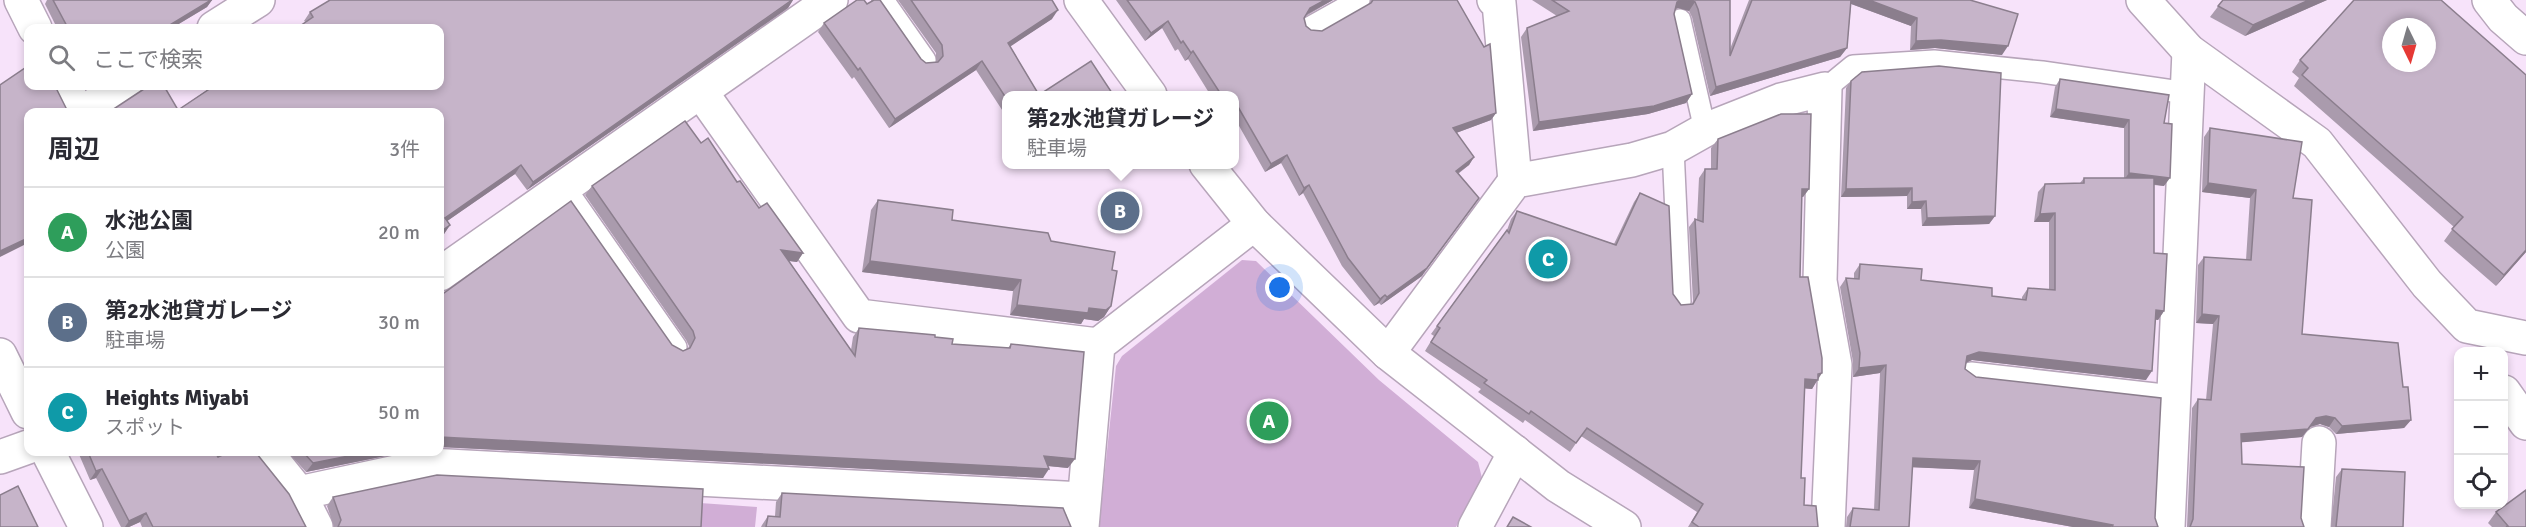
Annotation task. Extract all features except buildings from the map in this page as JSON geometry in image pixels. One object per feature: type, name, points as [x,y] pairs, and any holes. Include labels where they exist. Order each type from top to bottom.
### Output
[{"type":"street","points":[[21,0],[33,24]]},
{"type":"street","points":[[220,24],[258,0]]},
{"type":"street","points":[[444,271],[831,0]]},
{"type":"street","points":[[1081,0],[1146,91]]},
{"type":"street","points":[[1388,352],[1515,181],[1498,3],[1494,0]]},
{"type":"street","points":[[2143,0],[2189,51],[2317,142],[2427,284],[2474,339],[2526,338]]},
{"type":"street","points":[[2489,0],[2503,18],[2526,38]]},
{"type":"street","points":[[2168,527],[2189,51]]},
{"type":"street","points":[[1515,181],[1632,160],[1672,148],[1705,130],[1780,100],[1824,89],[1820,281],[1834,365],[1828,527]]},
{"type":"street","points":[[66,90],[76,108]]},
{"type":"street","points":[[89,108],[119,90]]},
{"type":"street","points":[[701,92],[859,316],[1098,345],[1254,224]]},
{"type":"street","points":[[1209,169],[1254,224],[1388,352],[1558,486],[1624,527]]},
{"type":"street","points":[[299,493],[429,465],[1082,513],[1098,345]]},
{"type":"street","points":[[0,355],[24,404]]},
{"type":"street","points":[[2508,398],[2526,423]]},
{"type":"street","points":[[2314,527],[2319,443]]},
{"type":"street","points":[[0,457],[24,448]]},
{"type":"street","points":[[1475,527],[1515,452]]},
{"type":"street","points":[[50,456],[86,527]]},
{"type":"street","points":[[269,456],[299,493],[316,527]]},
{"type":"lane","points":[[883,0],[925,60]]},
{"type":"lane","points":[[1311,27],[1359,0]]},
{"type":"lane","points":[[1680,20],[1705,130]]},
{"type":"lane","points":[[1824,89],[1853,66],[1934,61],[2042,72],[2187,93]]},
{"type":"lane","points":[[1672,148],[1680,302]]},
{"type":"lane","points":[[564,188],[676,347]]},
{"type":"lane","points":[[1971,374],[2174,396]]},
{"type":"shaded area","points":[[1242,260],[1256,261],[1379,380],[1478,462],[1482,478],[1456,527],[1099,527],[1116,366],[1122,356]]},
{"type":"shaded area","points":[[700,503],[757,507],[755,527],[699,527]]},
{"type":"place","name":"第2水池貸ガレージ","points":[[1120,211]]},
{"type":"place","name":"Heights Miyabi","points":[[1548,259]]},
{"type":"place","name":"水池公園","points":[[1269,421]]}]
